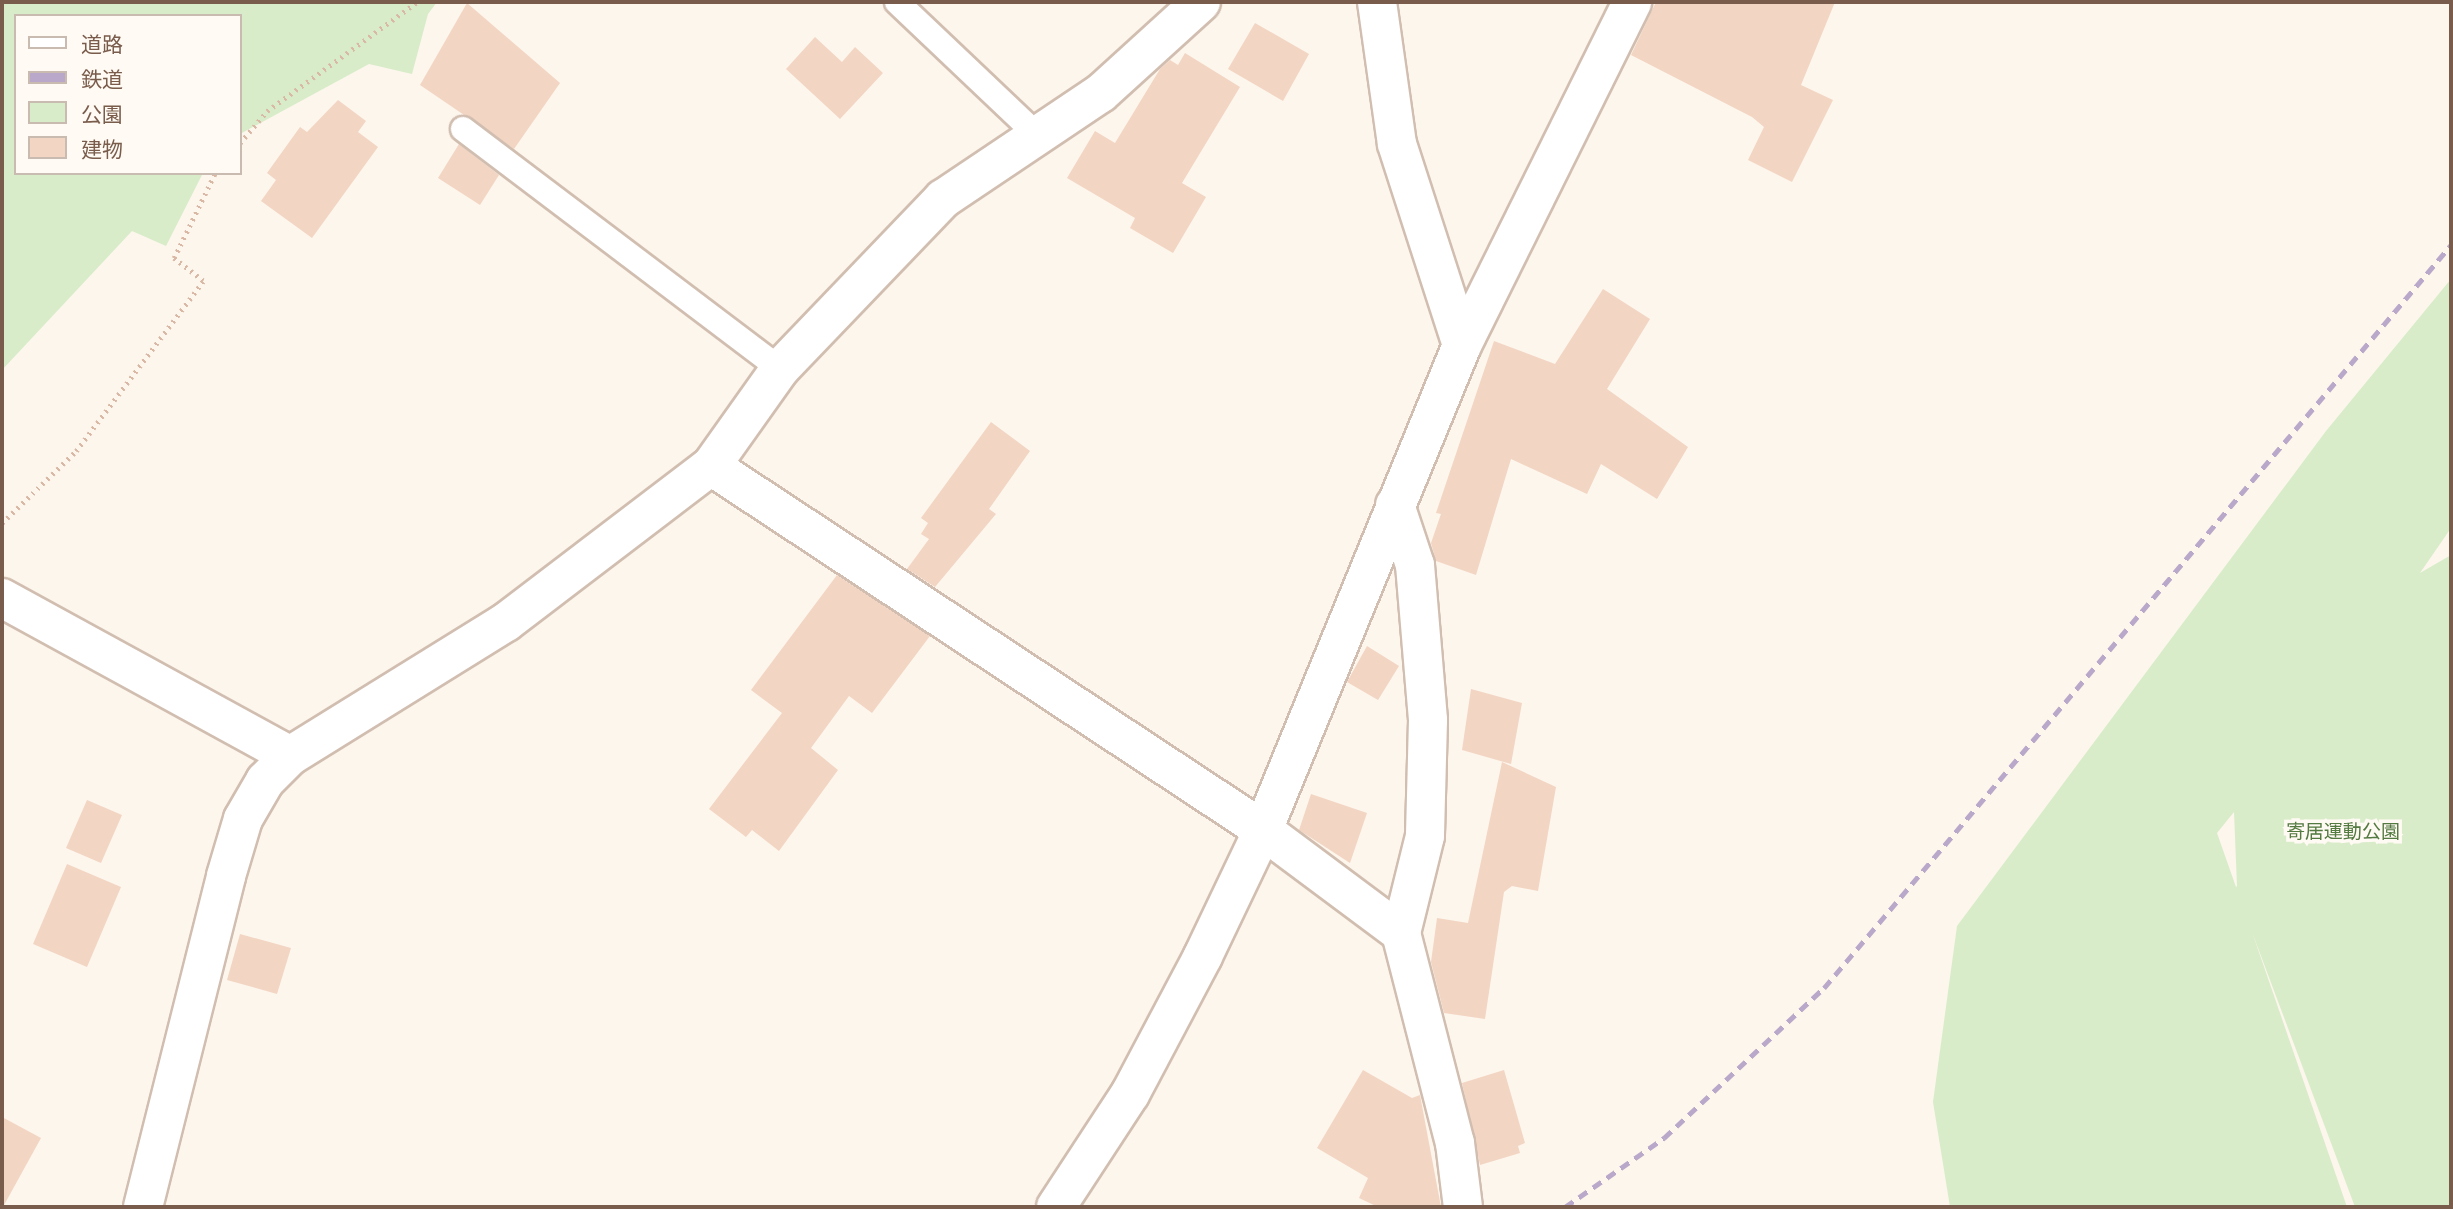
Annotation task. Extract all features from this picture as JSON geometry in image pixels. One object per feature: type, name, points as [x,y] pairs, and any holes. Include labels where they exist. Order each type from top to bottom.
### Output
[{"type":"street","points":[[144,1207],[243,819],[265,781],[290,756],[506,622],[711,467],[780,369],[943,199],[1101,93],[1201,2]]},
{"type":"street","points":[[1377,2],[1397,144],[1462,345]]},
{"type":"street","points":[[1056,1207],[1130,1094],[1263,830],[1462,345],[1632,2]]},
{"type":"street","points":[[711,467],[1263,830],[1401,933]]},
{"type":"street","points":[[1395,505],[1415,565],[1428,720],[1425,836],[1401,933],[1455,1143],[1463,1207]]},
{"type":"street","points":[[2,598],[290,756]]},
{"type":"lane","points":[[897,2],[1038,136]]},
{"type":"lane","points":[[463,129],[780,369]]},
{"type":"path","points":[[242,141],[267,111],[417,2]]},
{"type":"path","points":[[2,523],[76,451],[203,281],[174,258],[214,175]]},
{"type":"green space","points":[[2,2],[437,2],[428,14],[412,74],[369,64],[242,133],[242,14],[14,14],[14,175],[202,175],[166,246],[132,231],[2,370]]},
{"type":"green space","name":"寄居運動公園","points":[[2451,279],[2451,528],[2420,573],[2451,555],[2451,1207],[2355,1207],[2252,932],[2347,1207],[1950,1207],[1933,1102],[1957,926],[2326,431]],"holes":[[[2234,812],[2237,886],[2217,833]]]},
{"type":"building","points":[[1656,2],[1835,2],[1801,85],[1833,100],[1792,182],[1748,160],[1764,127],[1752,117],[1631,55]]},
{"type":"building","points":[[467,3],[560,83],[514,149],[420,85]]},
{"type":"building","points":[[1255,23],[1309,54],[1283,101],[1228,69]]},
{"type":"building","points":[[815,37],[842,62],[855,47],[883,73],[840,119],[786,69]]},
{"type":"building","points":[[1185,53],[1240,87],[1182,183],[1206,197],[1173,253],[1130,228],[1135,218],[1067,178],[1095,131],[1115,143],[1160,69],[1170,60],[1178,65]]},
{"type":"building","points":[[338,100],[366,121],[358,132],[378,147],[312,238],[261,201],[276,180],[267,173],[300,127],[307,132]]},
{"type":"building","points":[[459,144],[499,175],[480,205],[438,178]]},
{"type":"building","points":[[1603,289],[1650,319],[1607,389],[1688,447],[1657,499],[1601,464],[1587,494],[1511,459],[1476,575],[1436,561],[1431,543],[1441,514],[1436,513],[1494,341],[1555,364]]},
{"type":"building","points":[[991,422],[1030,451],[989,509],[996,514],[935,587],[907,569],[929,539],[921,534],[928,523],[921,518]]},
{"type":"building","points":[[837,575],[930,636],[872,713],[849,696],[811,748],[838,770],[779,851],[752,830],[746,837],[709,809],[782,713],[751,690]]},
{"type":"building","points":[[1367,646],[1399,666],[1378,700],[1347,682]]},
{"type":"building","points":[[1471,689],[1522,703],[1511,764],[1462,750]]},
{"type":"building","points":[[1502,762],[1556,787],[1538,891],[1512,886],[1504,892],[1485,1019],[1444,1013],[1431,962],[1437,918],[1468,923]]},
{"type":"building","points":[[1311,794],[1367,813],[1350,863],[1299,830]]},
{"type":"building","points":[[87,800],[122,815],[101,863],[66,848]]},
{"type":"building","points":[[67,864],[121,887],[87,967],[33,944]]},
{"type":"building","points":[[240,934],[291,948],[277,994],[227,980]]},
{"type":"building","points":[[1363,1070],[1412,1098],[1420,1095],[1441,1207],[1378,1207],[1359,1198],[1368,1178],[1317,1148]]},
{"type":"building","points":[[1504,1070],[1525,1143],[1518,1146],[1520,1153],[1480,1165],[1462,1083]]},
{"type":"building","points":[[2,1117],[41,1138],[3,1207],[2,1207]]},
{"type":"railway","points":[[1565,1207],[1664,1138],[1824,988],[2451,245]]}]
